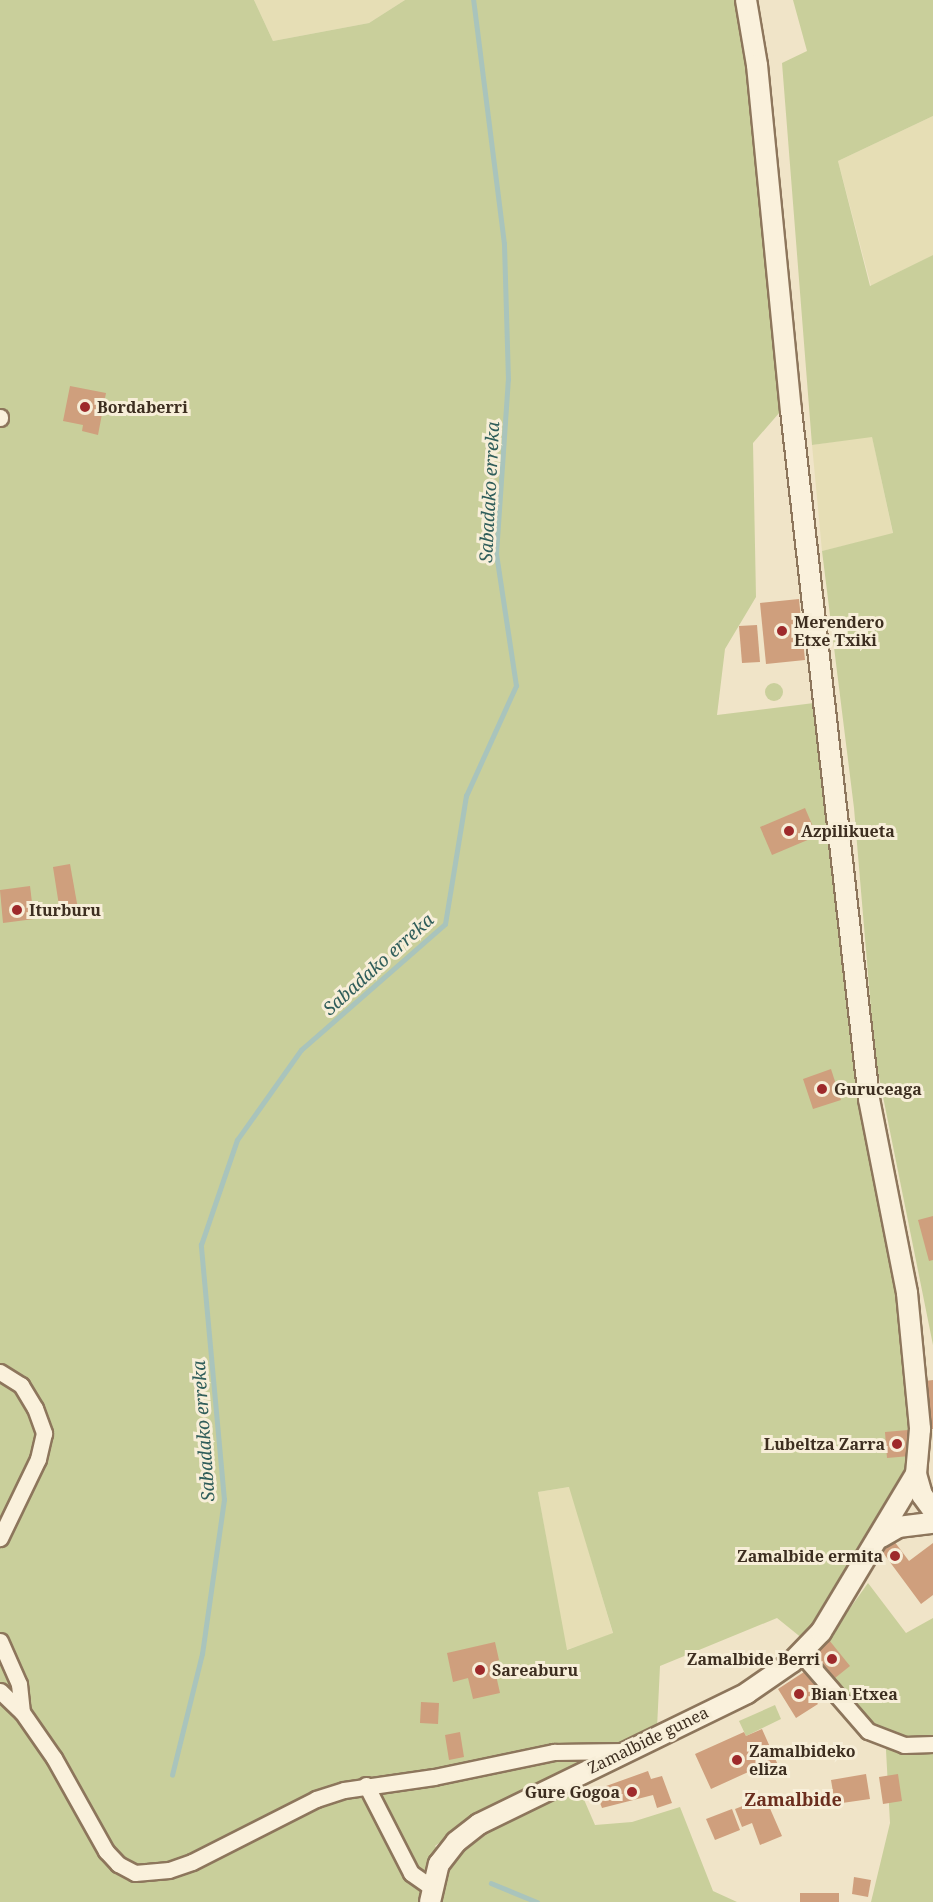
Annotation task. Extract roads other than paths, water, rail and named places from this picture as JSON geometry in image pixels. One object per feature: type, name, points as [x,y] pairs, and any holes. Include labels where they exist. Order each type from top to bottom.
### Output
[{"type":"street","points":[[746,0],[758,75],[791,410],[869,1099],[907,1293],[915,1361],[920,1452],[916,1474],[922,1495],[933,1512]]},
{"type":"street","points":[[0,1372],[21,1385],[35,1408],[44,1433],[38,1459],[0,1538]]},
{"type":"street","name":"Zamalbide gunea","points":[[430,1895],[446,1853],[473,1828],[747,1693],[801,1654],[821,1632],[892,1519],[916,1474]]},
{"type":"street","points":[[892,1519],[907,1512],[933,1512]]},
{"type":"street","points":[[881,1537],[898,1527],[933,1523]]},
{"type":"street","points":[[0,1641],[19,1684],[22,1712]]},
{"type":"street","points":[[801,1654],[868,1731],[904,1745],[933,1744]]},
{"type":"street","points":[[0,1691],[22,1712],[54,1758],[106,1851],[118,1864],[135,1873],[168,1870],[192,1862],[316,1799],[366,1785],[434,1777],[554,1752],[627,1751]]},
{"type":"street","points":[[366,1785],[411,1872],[430,1895]]},
{"type":"waterway","name":"Sabadako erreka","points":[[172,1775],[202,1654],[224,1500],[201,1245],[237,1140],[301,1050],[445,924],[466,796],[516,686],[496,554],[508,380],[504,244],[473,0]]},
{"type":"waterway","points":[[491,1883],[537,1902]]},
{"type":"place","name":"Bordaberri","points":[[85,407]]},
{"type":"place","name":"Merendero Etxe Txiki","points":[[782,631]]},
{"type":"place","name":"Azpilikueta","points":[[789,831]]},
{"type":"place","name":"Iturburu","points":[[17,910]]},
{"type":"place","name":"Guruceaga","points":[[822,1089]]},
{"type":"place","name":"Lubeltza Zarra","points":[[897,1444]]},
{"type":"place","name":"Zamalbide ermita","points":[[895,1556]]},
{"type":"place","name":"Zamalbide Berri","points":[[832,1659]]},
{"type":"place","name":"Sareaburu","points":[[480,1670]]},
{"type":"place","name":"Bian Etxea","points":[[799,1694]]},
{"type":"place","name":"Zamalbideko eliza","points":[[737,1760]]},
{"type":"place","name":"Gure Gogoa","points":[[632,1792]]},
{"type":"district","name":"Zamalbide","points":[[793,1799]]}]
